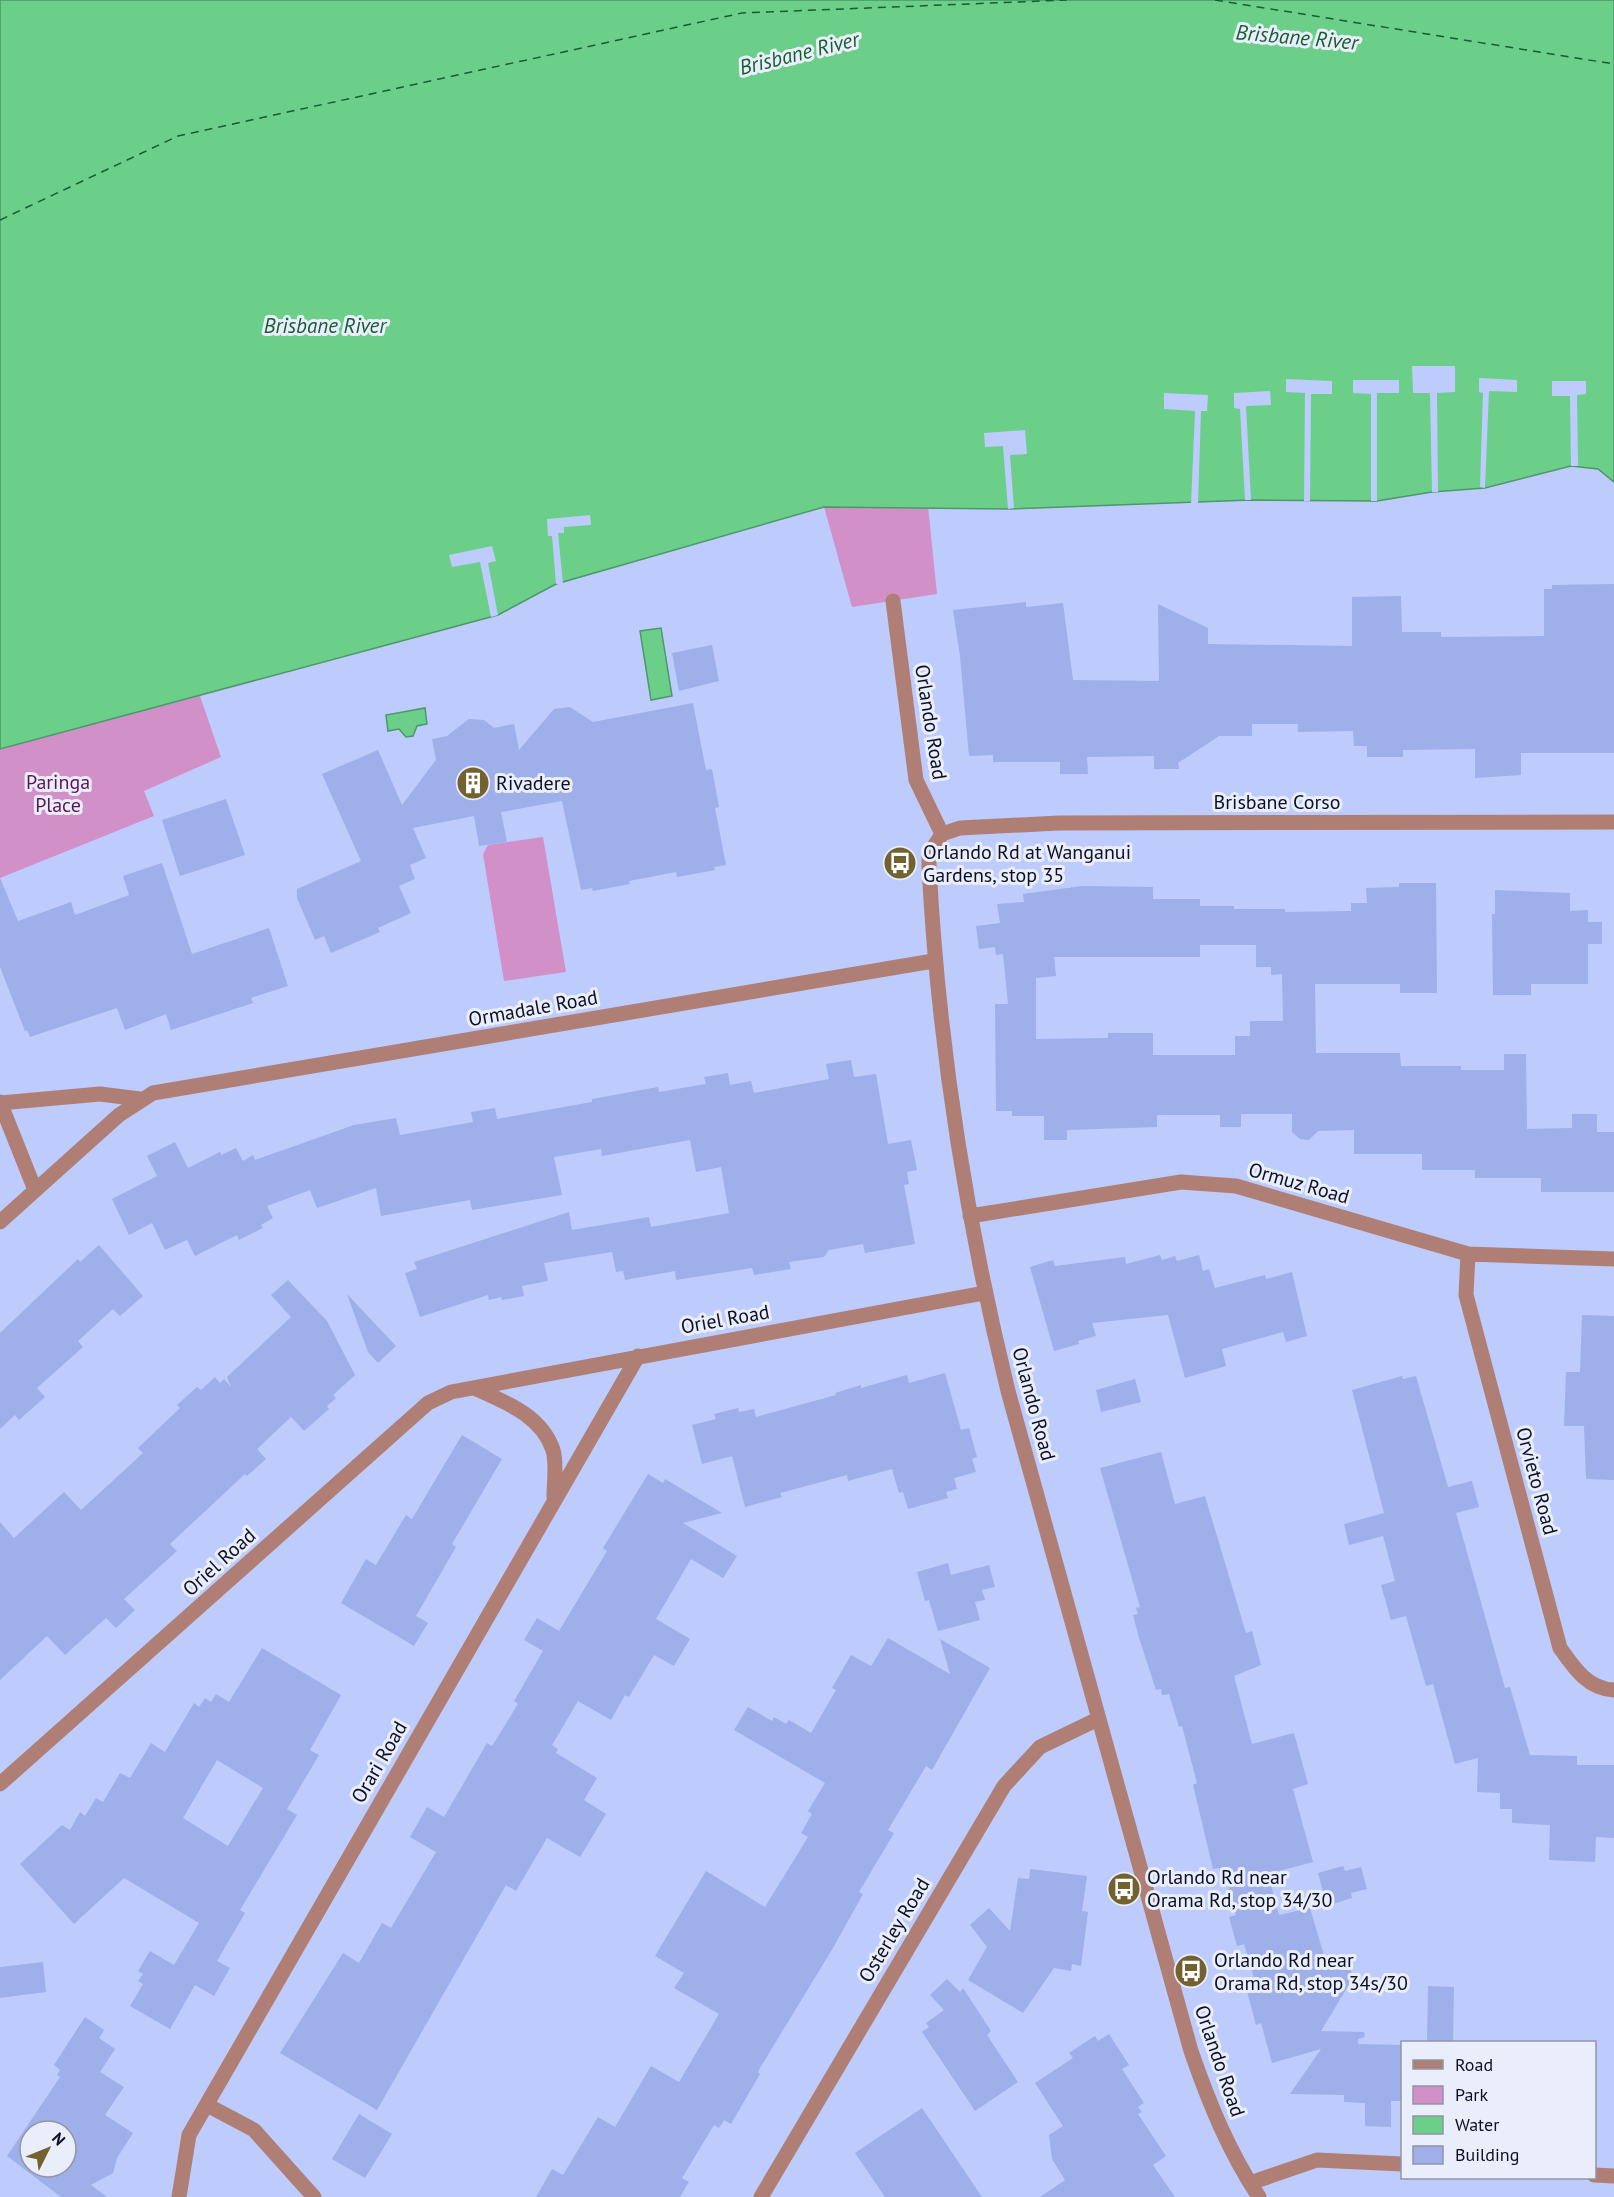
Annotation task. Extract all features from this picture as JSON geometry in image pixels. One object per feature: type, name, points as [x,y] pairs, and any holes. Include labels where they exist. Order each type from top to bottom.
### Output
[{"type":"street","name":"Orlando Road","points":[[893,601],[916,780],[942,834],[929,854],[928,866],[933,961],[970,1216],[984,1293],[1098,1719],[1191,2051],[1209,2103],[1259,2197]]},
{"type":"street","name":"Brisbane Corso","points":[[942,834],[960,828],[1059,823],[1614,822]]},
{"type":"street","name":"Ormadale Road","points":[[0,1222],[140,1099],[165,1091],[933,961]]},
{"type":"street","name":"Ormadale Road","points":[[0,1103],[100,1094],[140,1099]]},
{"type":"street","points":[[0,1103],[35,1190]]},
{"type":"street","name":"Ormuz Road","points":[[970,1216],[1181,1182],[1236,1186],[1468,1254],[1614,1259]]},
{"type":"street","name":"Orvieto Road","points":[[1468,1254],[1466,1295],[1560,1648],[1580,1676],[1606,1690],[1614,1690]]},
{"type":"street","name":"Oriel Road","points":[[0,1784],[428,1403],[451,1392],[984,1293]]},
{"type":"street","name":"Orari Road","points":[[179,2197],[189,2135],[554,1497],[638,1356]]},
{"type":"street","points":[[474,1388],[512,1405],[539,1425],[554,1451],[554,1497]]},
{"type":"street","name":"Osterley Road","points":[[761,2197],[1004,1786],[1040,1747],[1098,1719]]},
{"type":"street","points":[[207,2105],[254,2130],[314,2197]]},
{"type":"street","points":[[1250,2183],[1317,2160],[1401,2164]]},
{"type":"street","points":[[1596,2175],[1614,2176]]},
{"type":"green space","points":[[928,506],[937,594],[852,607],[824,507]]},
{"type":"green space","name":"Paringa Place","points":[[200,696],[221,757],[144,791],[154,816],[0,878],[0,749]]},
{"type":"green space","points":[[543,837],[566,972],[504,981],[483,854],[488,845]]},
{"type":"water","name":"Brisbane River","points":[[0,0],[1614,0],[1614,482],[1598,469],[1571,466],[1485,488],[1432,492],[1377,501],[1251,500],[1008,509],[824,507],[556,584],[498,615],[0,749]]},
{"type":"water","points":[[661,628],[672,696],[651,700],[640,631]]},
{"type":"water","points":[[425,708],[427,724],[417,726],[413,736],[406,737],[399,729],[388,731],[386,715]]},
{"type":"pier","points":[[1412,366],[1455,366],[1455,392],[1437,393],[1438,492],[1432,492],[1430,393],[1413,393]]},
{"type":"pier","points":[[1479,378],[1517,380],[1517,392],[1489,391],[1485,488],[1480,487],[1483,393],[1479,392]]},
{"type":"pier","points":[[1286,379],[1332,381],[1332,394],[1311,394],[1310,501],[1304,501],[1305,393],[1286,392]]},
{"type":"pier","points":[[1353,380],[1399,380],[1399,393],[1377,393],[1377,501],[1371,501],[1371,394],[1353,393]]},
{"type":"pier","points":[[1552,381],[1586,381],[1586,394],[1577,395],[1578,466],[1571,466],[1570,396],[1552,396]]},
{"type":"pier","points":[[1270,391],[1271,405],[1246,406],[1251,500],[1245,500],[1240,409],[1234,408],[1234,393]]},
{"type":"pier","points":[[1164,393],[1208,395],[1207,411],[1201,411],[1198,504],[1191,504],[1195,411],[1164,409]]},
{"type":"pier","points":[[1025,430],[1027,454],[1010,455],[1014,508],[1008,509],[1003,446],[985,447],[984,433]]},
{"type":"pier","points":[[590,515],[591,525],[564,527],[564,533],[558,533],[563,584],[556,584],[552,536],[548,536],[547,519]]},
{"type":"pier","points":[[492,546],[496,561],[488,563],[498,615],[491,617],[480,562],[452,567],[449,555]]},
{"type":"building","points":[[1614,584],[1614,753],[1521,753],[1521,775],[1475,778],[1475,749],[1403,750],[1403,757],[1367,757],[1367,746],[1354,746],[1353,731],[1298,732],[1298,724],[1252,724],[1252,736],[1219,736],[1178,763],[1179,769],[1154,769],[1154,756],[1087,757],[1088,774],[1060,774],[1060,762],[993,762],[993,755],[969,756],[960,656],[953,610],[1026,602],[1026,607],[1063,603],[1073,680],[1159,681],[1158,604],[1208,628],[1208,644],[1352,646],[1352,597],[1401,596],[1402,632],[1441,632],[1441,637],[1544,636],[1544,589],[1552,589],[1552,585]]},
{"type":"building","points":[[712,645],[719,681],[679,691],[672,653]]},
{"type":"building","points":[[693,703],[706,770],[712,769],[719,807],[715,808],[726,865],[714,867],[715,870],[677,877],[676,872],[629,881],[630,884],[593,891],[592,888],[581,890],[562,801],[501,812],[507,842],[479,846],[474,816],[413,828],[426,858],[410,865],[415,879],[399,886],[411,913],[378,928],[380,932],[331,953],[324,936],[315,940],[297,898],[297,889],[361,861],[322,774],[378,750],[402,805],[436,760],[432,739],[447,736],[469,719],[484,720],[494,728],[514,724],[519,750],[554,709],[570,707],[593,722]]},
{"type":"building","points":[[226,799],[245,855],[180,876],[162,820]]},
{"type":"building","points":[[162,863],[192,954],[269,928],[288,986],[251,998],[253,1003],[171,1030],[166,1014],[125,1030],[117,1008],[30,1037],[27,1030],[25,1031],[0,967],[0,878],[18,921],[71,902],[75,915],[129,895],[123,876]]},
{"type":"building","points":[[1399,883],[1436,883],[1437,993],[1400,993],[1400,984],[1315,984],[1316,1053],[1400,1053],[1401,1066],[1461,1066],[1461,1070],[1504,1070],[1504,1054],[1526,1054],[1527,1129],[1572,1128],[1572,1114],[1597,1114],[1597,1132],[1614,1132],[1614,1192],[1541,1192],[1541,1178],[1475,1178],[1475,1170],[1422,1170],[1422,1154],[1354,1154],[1354,1130],[1318,1131],[1309,1140],[1300,1139],[1292,1132],[1292,1114],[1241,1114],[1241,1127],[1220,1127],[1220,1115],[1157,1115],[1157,1127],[1067,1130],[1067,1140],[1044,1140],[1044,1116],[1012,1116],[1012,1111],[996,1111],[995,1004],[1008,1004],[1003,954],[996,955],[995,947],[979,949],[976,926],[1000,923],[997,904],[1024,902],[1023,894],[1082,886],[1153,887],[1153,899],[1200,899],[1200,906],[1285,909],[1285,912],[1351,911],[1351,903],[1367,903],[1366,888],[1399,887]],"holes":[[[1200,945],[1256,945],[1256,967],[1271,967],[1271,975],[1282,974],[1283,1021],[1250,1021],[1250,1036],[1235,1036],[1235,1055],[1153,1055],[1153,1033],[1108,1033],[1108,1038],[1036,1039],[1036,978],[1056,976],[1054,957],[1200,957]]]},
{"type":"building","points":[[1495,890],[1570,893],[1570,911],[1588,910],[1588,922],[1602,922],[1602,944],[1588,944],[1588,984],[1531,984],[1531,995],[1493,995],[1492,914],[1495,914]]},
{"type":"building","points":[[851,1060],[854,1077],[876,1074],[888,1144],[911,1140],[917,1170],[907,1172],[909,1184],[904,1185],[915,1244],[865,1253],[863,1244],[829,1250],[824,1257],[789,1262],[791,1269],[754,1275],[752,1268],[676,1280],[675,1271],[625,1280],[623,1271],[616,1272],[612,1252],[544,1263],[548,1281],[522,1286],[524,1296],[489,1300],[488,1295],[420,1317],[405,1273],[417,1269],[414,1262],[569,1212],[572,1230],[649,1217],[651,1227],[729,1213],[721,1167],[696,1172],[690,1140],[602,1156],[601,1149],[554,1157],[562,1195],[472,1210],[470,1200],[381,1216],[376,1188],[317,1208],[310,1190],[267,1206],[273,1218],[261,1225],[263,1228],[239,1240],[237,1235],[195,1256],[187,1240],[165,1250],[152,1223],[129,1235],[112,1199],[157,1176],[147,1156],[175,1142],[188,1168],[220,1152],[221,1155],[236,1148],[243,1161],[253,1155],[255,1160],[354,1125],[396,1118],[400,1135],[473,1122],[471,1112],[495,1108],[497,1119],[592,1102],[592,1099],[658,1087],[659,1092],[706,1084],[704,1077],[728,1073],[730,1085],[751,1081],[754,1093],[829,1079],[826,1064]]},
{"type":"building","points":[[99,1245],[143,1296],[120,1316],[113,1309],[78,1341],[83,1347],[37,1388],[45,1397],[19,1420],[15,1415],[0,1429],[0,1333],[78,1259],[80,1262]]},
{"type":"building","points":[[1160,1255],[1162,1260],[1175,1256],[1177,1261],[1199,1255],[1203,1271],[1209,1269],[1215,1288],[1265,1275],[1266,1279],[1292,1272],[1307,1336],[1286,1342],[1283,1332],[1222,1349],[1226,1366],[1185,1378],[1168,1315],[1092,1323],[1096,1336],[1078,1341],[1079,1344],[1054,1351],[1030,1267],[1053,1260],[1055,1266],[1125,1257],[1126,1264]]},
{"type":"building","points":[[288,1280],[327,1321],[355,1375],[333,1395],[336,1398],[327,1406],[329,1409],[304,1431],[291,1417],[257,1449],[266,1459],[247,1476],[245,1474],[170,1544],[177,1551],[124,1599],[135,1610],[116,1628],[106,1618],[65,1655],[47,1636],[0,1680],[0,1522],[14,1538],[64,1492],[81,1510],[143,1453],[138,1448],[180,1408],[177,1405],[197,1387],[201,1390],[215,1377],[220,1383],[224,1379],[231,1387],[227,1377],[291,1317],[271,1295]]},
{"type":"building","points":[[347,1294],[396,1346],[378,1363],[368,1352]]},
{"type":"building","points":[[1582,1315],[1614,1316],[1614,1480],[1586,1479],[1584,1426],[1564,1426],[1566,1372],[1580,1372]]},
{"type":"building","points":[[945,1373],[961,1430],[969,1428],[977,1457],[972,1459],[976,1472],[954,1478],[957,1489],[946,1492],[948,1498],[908,1509],[903,1492],[899,1493],[892,1469],[848,1481],[847,1475],[780,1493],[782,1497],[745,1507],[732,1456],[702,1464],[692,1425],[716,1419],[714,1414],[738,1408],[739,1412],[754,1409],[756,1417],[836,1395],[835,1393],[861,1385],[861,1388],[907,1375],[909,1383]]},
{"type":"building","points":[[1402,1376],[1403,1379],[1416,1376],[1448,1487],[1472,1481],[1479,1507],[1456,1513],[1505,1688],[1510,1687],[1530,1755],[1577,1756],[1577,1765],[1614,1765],[1614,1838],[1596,1837],[1595,1862],[1549,1860],[1550,1825],[1512,1823],[1512,1809],[1500,1809],[1500,1793],[1477,1792],[1478,1758],[1455,1764],[1433,1684],[1426,1686],[1406,1616],[1391,1620],[1381,1585],[1395,1581],[1383,1536],[1349,1545],[1344,1524],[1384,1513],[1352,1390]]},
{"type":"building","points":[[1135,1379],[1141,1402],[1101,1412],[1096,1390]]},
{"type":"building","points":[[462,1435],[502,1459],[452,1544],[456,1547],[416,1616],[428,1623],[414,1646],[341,1603],[366,1559],[376,1565],[406,1515],[412,1519]]},
{"type":"building","points":[[1161,1452],[1175,1504],[1205,1496],[1246,1633],[1252,1631],[1261,1665],[1234,1676],[1252,1744],[1294,1733],[1308,1784],[1293,1789],[1313,1862],[1268,1874],[1279,1915],[1310,1908],[1328,1969],[1349,1963],[1353,1978],[1321,2031],[1364,2032],[1365,2037],[1358,2039],[1358,2044],[1401,2045],[1401,2101],[1391,2101],[1391,2127],[1365,2126],[1365,2103],[1344,2102],[1344,2095],[1290,2094],[1321,2049],[1272,2063],[1261,2023],[1256,2025],[1247,1991],[1257,1988],[1244,1944],[1237,1946],[1229,1917],[1236,1915],[1224,1872],[1220,1873],[1219,1868],[1213,1869],[1193,1785],[1197,1783],[1182,1726],[1179,1727],[1169,1694],[1162,1695],[1161,1689],[1156,1690],[1139,1638],[1133,1615],[1138,1614],[1136,1608],[1140,1607],[1100,1468]]},
{"type":"building","points":[[648,1474],[663,1483],[665,1479],[722,1513],[683,1523],[737,1556],[723,1578],[691,1559],[656,1619],[690,1639],[674,1666],[654,1655],[629,1697],[625,1695],[611,1720],[578,1701],[552,1745],[558,1749],[556,1753],[597,1778],[584,1800],[606,1814],[580,1857],[547,1838],[516,1891],[506,1885],[377,2110],[280,2053],[343,1953],[359,1963],[382,1923],[391,1928],[436,1852],[410,1837],[427,1807],[444,1817],[487,1743],[492,1746],[518,1704],[514,1701],[543,1651],[524,1640],[537,1618],[559,1631],[607,1551],[603,1548]]},
{"type":"building","points":[[948,1563],[951,1575],[989,1565],[995,1587],[982,1590],[985,1600],[975,1602],[980,1620],[938,1631],[929,1600],[925,1601],[917,1572]]},
{"type":"building","points":[[888,1638],[950,1674],[940,1639],[990,1668],[932,1770],[926,1766],[888,1830],[894,1833],[859,1892],[863,1894],[763,2063],[758,2072],[760,2074],[731,2124],[724,2120],[719,2128],[714,2125],[682,2178],[689,2182],[680,2197],[536,2197],[552,2169],[563,2175],[598,2117],[615,2127],[651,2066],[679,2082],[719,2014],[674,1988],[684,1973],[655,1956],[706,1871],[765,1907],[808,1837],[801,1833],[812,1814],[808,1811],[825,1783],[734,1730],[748,1707],[772,1721],[774,1717],[786,1724],[789,1720],[811,1733],[836,1690],[832,1688],[851,1655],[871,1666]]},
{"type":"building","points":[[262,1648],[341,1695],[310,1750],[319,1755],[287,1809],[297,1815],[240,1910],[245,1913],[217,1961],[230,1968],[214,1996],[195,1985],[170,2029],[130,2006],[143,1984],[138,1981],[143,1974],[138,1971],[150,1951],[174,1965],[199,1923],[124,1878],[74,1924],[20,1864],[62,1825],[70,1830],[80,1812],[85,1816],[96,1798],[103,1802],[120,1773],[130,1778],[151,1743],[165,1752],[194,1703],[199,1707],[205,1698],[211,1702],[216,1694],[229,1702]],"holes":[[[217,1760],[263,1788],[228,1846],[183,1818]]]},
{"type":"building","points":[[1343,1866],[1345,1871],[1361,1867],[1367,1889],[1351,1893],[1352,1898],[1327,1906],[1318,1873]]},
{"type":"building","points":[[1030,1869],[1087,1876],[1082,1911],[1088,1912],[1081,1966],[1072,1964],[1071,1971],[1054,1968],[1023,2013],[968,1980],[987,1947],[970,1925],[989,1908],[1010,1931],[1018,1878],[1029,1879]]},
{"type":"building","points":[[43,1962],[46,1992],[0,1998],[0,1967]]},
{"type":"building","points":[[947,1979],[960,1992],[963,1988],[991,2031],[987,2035],[1018,2082],[975,2111],[922,2032],[929,2027],[926,2023],[944,2010],[930,1995]]},
{"type":"building","points":[[1428,1986],[1454,1987],[1453,2041],[1427,2041]]},
{"type":"building","points":[[85,2017],[104,2030],[99,2038],[115,2049],[100,2072],[124,2087],[105,2115],[133,2133],[117,2158],[113,2173],[91,2185],[107,2197],[61,2197],[37,2179],[78,2179],[78,2119],[32,2119],[60,2077],[57,2075],[60,2070],[54,2065]]},
{"type":"building","points":[[1109,2034],[1129,2065],[1122,2069],[1144,2103],[1138,2107],[1142,2112],[1138,2114],[1166,2156],[1153,2165],[1175,2197],[1040,2197],[1065,2180],[1052,2159],[1049,2135],[1063,2126],[1035,2083],[1073,2058],[1069,2053],[1095,2036],[1098,2041]]},
{"type":"building","points":[[922,2108],[982,2197],[885,2197],[855,2153]]},
{"type":"building","points":[[359,2114],[392,2134],[365,2178],[332,2159]]},
{"type":"building","points":[[18,2140],[18,2164],[7,2156]]},
{"type":"ferry route","points":[[0,220],[178,136],[742,13],[1067,0]]},
{"type":"ferry route","points":[[1215,0],[1614,64]]},
{"type":"place","name":"Rivadere","points":[[473,783]]},
{"type":"place","name":"Orlando Rd at Wanganui Gardens, stop 35","points":[[900,863]]},
{"type":"place","name":"Orlando Rd near Orama Rd, stop 34/30","points":[[1124,1889]]},
{"type":"place","name":"Orlando Rd near Orama Rd, stop 34s/30","points":[[1191,1971]]}]
